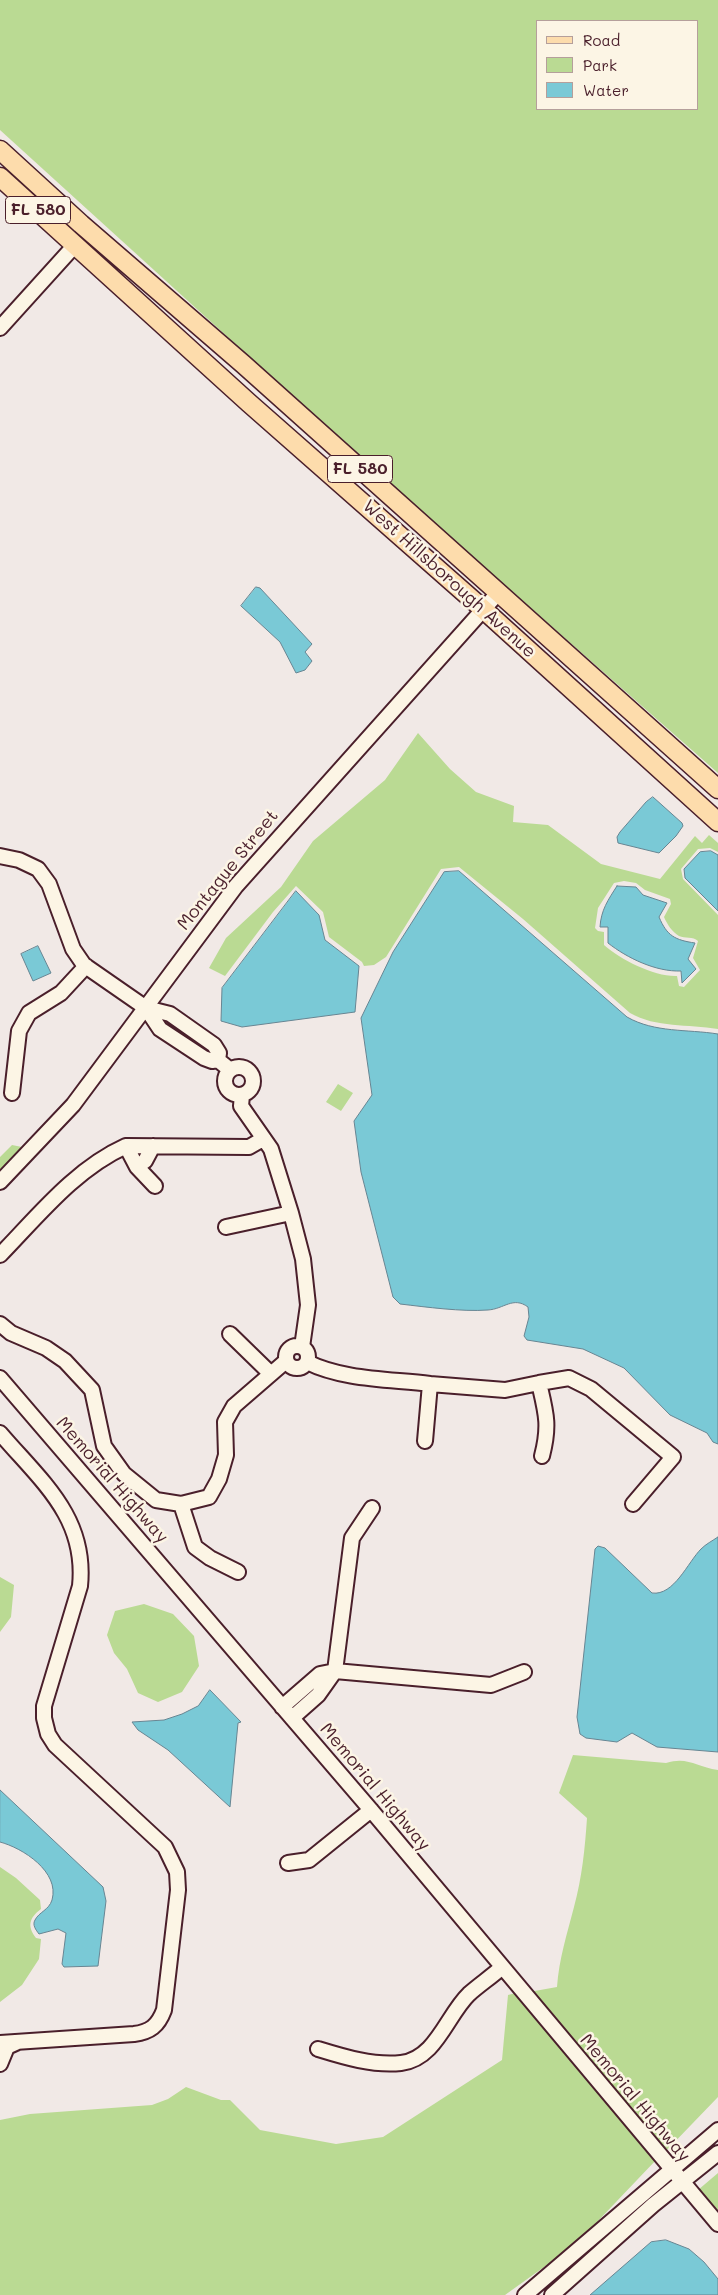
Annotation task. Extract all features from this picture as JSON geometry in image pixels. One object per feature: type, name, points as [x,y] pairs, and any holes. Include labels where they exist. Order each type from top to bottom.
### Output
[{"type":"main road","name":"West Hillsborough Avenue","points":[[0,150],[81,224],[243,364],[718,789]]},
{"type":"main road","points":[[0,162],[71,226],[77,228],[81,224]]},
{"type":"main road","name":"West Hillsborough Avenue","points":[[0,177],[249,403],[483,609],[718,822]]},
{"type":"main road","points":[[76,244],[98,251],[213,351],[243,364]]},
{"type":"street","points":[[0,328],[76,244]]},
{"type":"street","name":"Montague Street","points":[[0,1182],[73,1105],[236,886],[498,593]]},
{"type":"street","points":[[0,856],[19,860],[38,869],[49,884],[73,949],[86,966],[146,1008],[170,1014],[214,1044],[219,1053],[218,1060],[229,1069]]},
{"type":"street","points":[[12,1093],[19,1031],[29,1013],[61,993],[86,966]]},
{"type":"street","points":[[239,1066],[251,1071],[254,1082],[250,1092],[242,1096],[230,1092],[224,1081],[229,1069],[239,1066]]},
{"type":"street","points":[[242,1096],[241,1106],[271,1150],[304,1259],[308,1305],[302,1347],[308,1355],[307,1362],[298,1368],[291,1366],[286,1361]]},
{"type":"street","points":[[0,1255],[85,1171],[104,1156],[126,1146],[249,1147],[263,1139]]},
{"type":"street","points":[[126,1146],[137,1167],[155,1186]]},
{"type":"street","points":[[137,1167],[145,1161],[153,1146]]},
{"type":"street","points":[[226,1227],[291,1213]]},
{"type":"street","points":[[0,1324],[11,1333],[46,1348],[65,1361],[92,1390],[104,1446],[124,1474],[156,1500],[181,1504],[209,1497],[219,1479],[226,1455],[225,1422],[234,1406],[286,1361],[288,1350],[294,1346],[302,1347]]},
{"type":"street","points":[[230,1334],[270,1374]]},
{"type":"street","points":[[307,1362],[319,1368],[354,1376],[504,1390],[569,1378],[591,1389],[672,1456],[633,1504]]},
{"type":"street","name":"Memorial Highway","points":[[0,1378],[371,1810],[718,2224]]},
{"type":"street","points":[[539,1383],[548,1419],[547,1436],[542,1456]]},
{"type":"street","points":[[425,1441],[430,1384]]},
{"type":"street","points":[[0,1433],[67,1513],[75,1530],[80,1550],[82,1568],[80,1586],[44,1706],[44,1718],[48,1734],[65,1756],[165,1847],[178,1872],[178,1890],[164,2010],[160,2020],[153,2028],[145,2033],[0,2043]]},
{"type":"street","points":[[181,1504],[196,1547],[210,1558],[238,1572]]},
{"type":"street","points":[[292,1718],[318,1695],[334,1671],[352,1538],[372,1508]]},
{"type":"street","points":[[282,1706],[320,1674],[334,1671],[491,1685],[524,1672]]},
{"type":"street","points":[[288,1863],[309,1860],[371,1810]]},
{"type":"street","points":[[318,2049],[355,2060],[402,2063],[419,2055],[435,2041],[468,1995],[502,1968]]},
{"type":"street","points":[[0,2064],[6,2048],[21,2041]]},
{"type":"street","points":[[525,2295],[718,2130]]},
{"type":"street","points":[[552,2295],[653,2205],[718,2153]]},
{"type":"green space","points":[[0,0],[718,0],[718,773],[375,471],[0,130]]},
{"type":"green space","points":[[418,733],[450,769],[476,792],[514,806],[513,822],[548,825],[601,864],[660,879],[695,836],[702,843],[709,835],[718,843],[718,852],[710,848],[698,849],[681,869],[683,879],[718,915],[718,1029],[650,1021],[630,1013],[523,919],[459,867],[441,869],[386,957],[374,965],[364,966],[362,962],[329,937],[323,912],[296,886],[273,912],[225,976],[209,968],[226,938],[281,887],[313,841],[385,780]],"holes":[[[624,881],[636,883],[645,890],[670,899],[671,904],[664,917],[668,925],[679,936],[698,941],[693,958],[700,970],[684,987],[679,986],[677,976],[668,976],[649,971],[611,951],[604,945],[604,932],[598,931],[595,928],[598,908],[614,883]]]},
{"type":"green space","points":[[338,1084],[353,1093],[341,1111],[326,1102]]},
{"type":"green space","points":[[12,1145],[27,1148],[0,1175],[0,1157]]},
{"type":"green space","points":[[0,1577],[14,1585],[11,1617],[0,1632]]},
{"type":"green space","points":[[144,1604],[173,1614],[194,1636],[199,1666],[182,1692],[158,1702],[138,1693],[127,1669],[114,1653],[107,1635],[115,1611]]},
{"type":"green space","points":[[573,1755],[666,1763],[686,1761],[718,1770],[718,2097],[665,2152],[529,1992],[557,1987],[561,1957],[579,1885],[587,1818],[559,1793]]},
{"type":"green space","points":[[0,1867],[16,1878],[40,1900],[41,1909],[32,1919],[30,1926],[36,1938],[41,1939],[39,1959],[22,1985],[0,2002]]},
{"type":"green space","points":[[516,1993],[657,2159],[576,2244],[505,2295],[0,2295],[0,2120],[30,2114],[152,2105],[168,2099],[186,2087],[221,2100],[230,2100],[260,2130],[336,2144],[383,2137],[502,2060],[508,1995]]},
{"type":"green space","points":[[718,2173],[718,2214],[698,2190]]},
{"type":"water","points":[[256,587],[260,588],[312,644],[305,652],[312,661],[305,670],[296,673],[280,642],[241,606]]},
{"type":"water","points":[[653,797],[682,823],[683,826],[676,836],[659,853],[618,843],[617,837],[620,832],[646,802]]},
{"type":"water","points":[[711,851],[718,855],[718,911],[685,878],[684,869],[700,852]]},
{"type":"water","points":[[459,871],[627,1017],[649,1026],[718,1034],[718,1444],[713,1442],[707,1433],[670,1415],[624,1368],[583,1349],[527,1340],[524,1336],[529,1317],[528,1307],[523,1304],[513,1303],[488,1310],[456,1310],[400,1304],[393,1297],[361,1172],[354,1121],[372,1095],[361,1018],[393,952],[444,872]]},
{"type":"water","points":[[617,886],[636,887],[643,895],[667,903],[659,917],[665,929],[672,936],[695,943],[688,959],[696,969],[682,983],[681,971],[652,967],[624,954],[608,943],[608,927],[600,927],[606,905]]},
{"type":"water","points":[[296,891],[319,915],[325,940],[359,966],[355,1012],[242,1027],[221,1021],[222,988]]},
{"type":"water","points":[[38,946],[51,973],[33,981],[21,954]]},
{"type":"water","points":[[718,1537],[718,1752],[657,1747],[632,1733],[617,1742],[586,1738],[580,1734],[577,1717],[595,1549],[598,1546],[605,1548],[652,1593],[660,1593],[674,1584],[701,1549]]},
{"type":"water","points":[[210,1690],[241,1722],[238,1723],[230,1807],[168,1750],[138,1730],[132,1722],[164,1720],[182,1714],[198,1706]]},
{"type":"water","points":[[0,1790],[103,1887],[106,1901],[98,1966],[64,1967],[62,1964],[66,1933],[58,1929],[39,1934],[36,1929],[35,1920],[51,1903],[53,1890],[45,1871],[38,1863],[19,1850],[0,1842]]},
{"type":"water","points":[[666,2240],[689,2249],[704,2262],[718,2279],[718,2295],[590,2295],[651,2242]]}]
